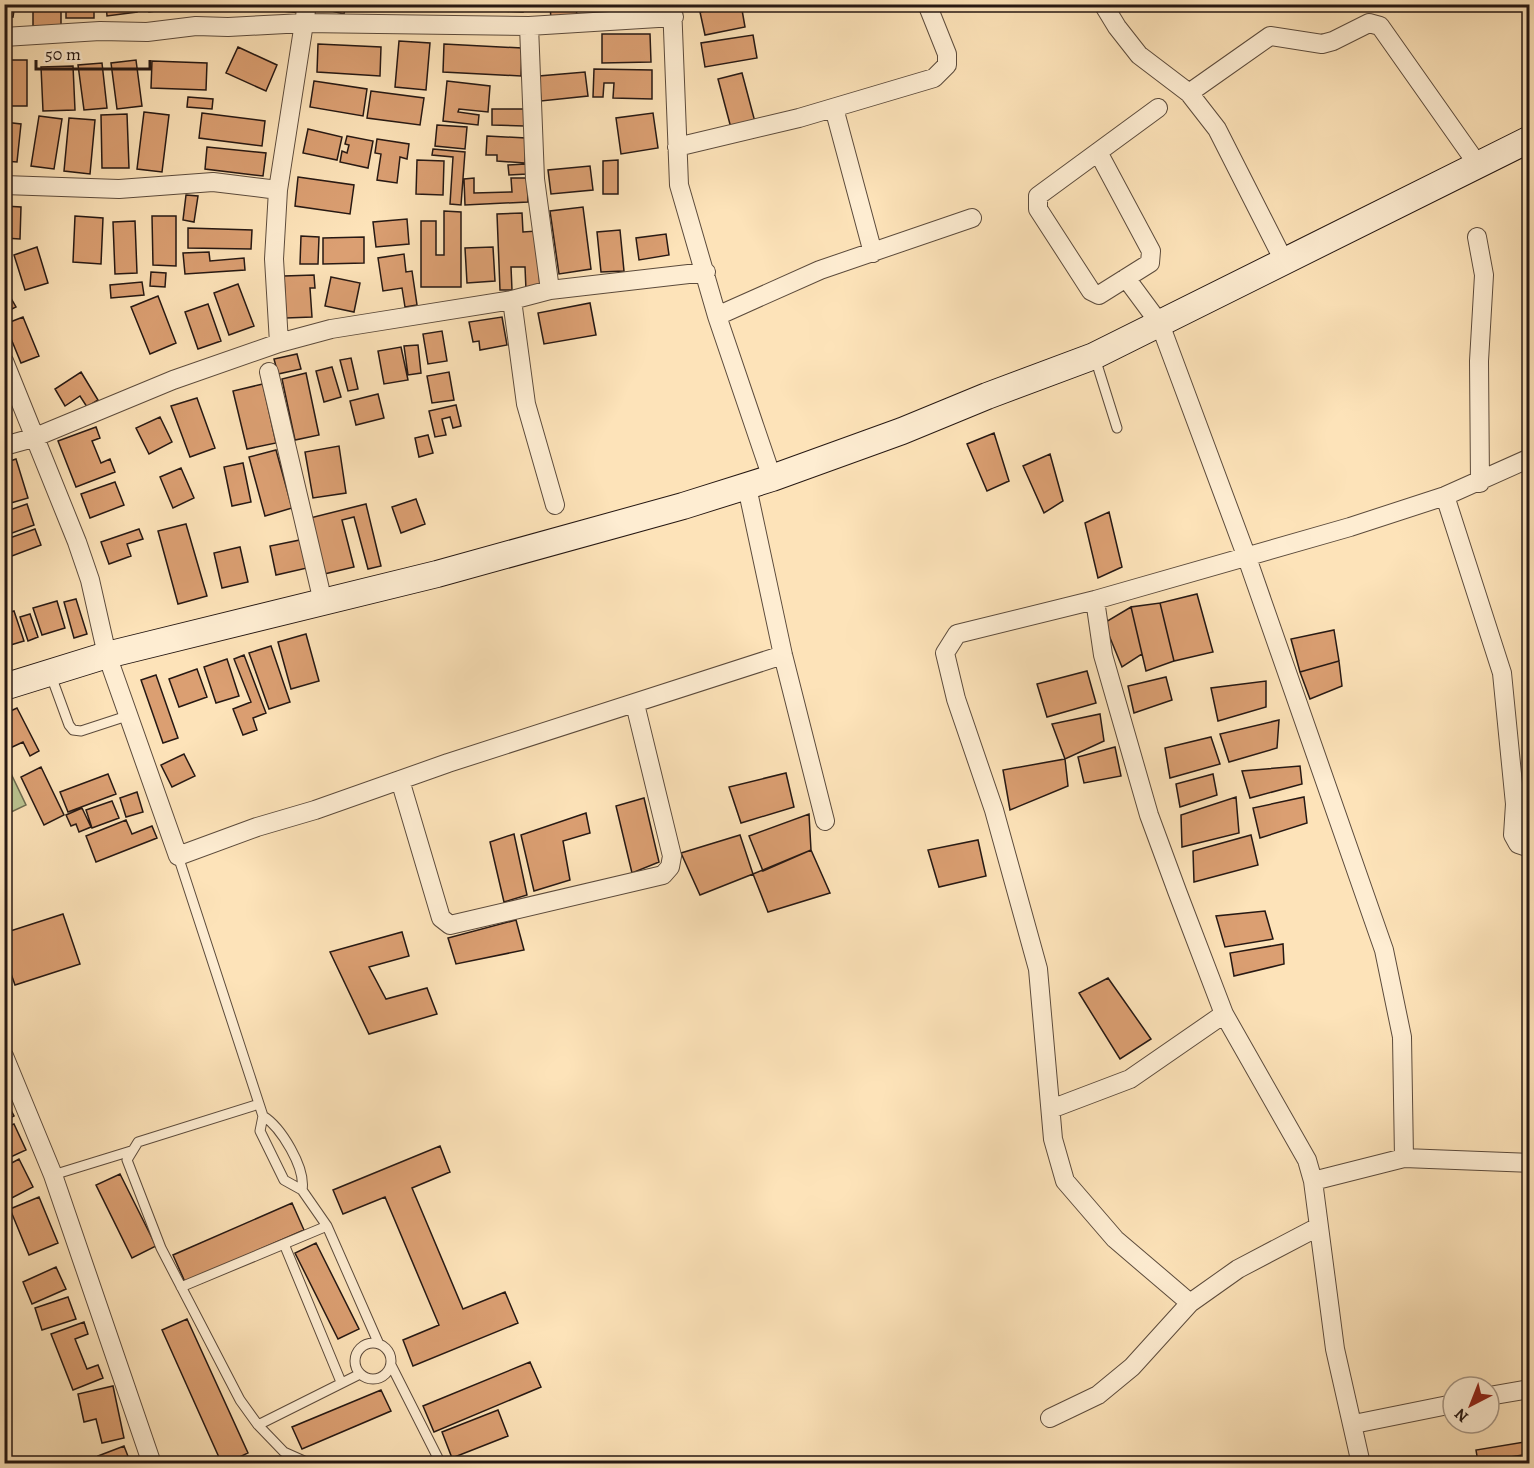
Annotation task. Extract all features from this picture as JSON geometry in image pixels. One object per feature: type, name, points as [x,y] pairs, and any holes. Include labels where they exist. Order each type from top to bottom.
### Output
[{"type":"main road","points":[[4,687],[107,655],[467,566],[747,487],[902,431],[1094,356],[1530,140]]},
{"type":"street","points":[[677,147],[834,108],[941,74],[947,65],[947,54],[927,4]]},
{"type":"street","points":[[1103,4],[1117,27],[1139,55],[1189,93],[1217,129],[1284,261]]},
{"type":"street","points":[[4,36],[100,31],[147,32],[196,26],[228,27],[305,14],[529,26],[673,11],[680,185],[717,316],[772,478]]},
{"type":"street","points":[[279,343],[274,259],[278,190],[305,14]]},
{"type":"street","points":[[1189,93],[1270,36],[1322,44],[1369,23],[1374,24],[1380,26],[1478,165]]},
{"type":"street","points":[[529,26],[535,179],[550,290]]},
{"type":"street","points":[[834,108],[873,252]]},
{"type":"street","points":[[1098,152],[1152,251],[1150,263],[1105,293],[1094,294],[1038,209],[1038,196],[1098,152],[1158,108]]},
{"type":"street","points":[[4,185],[120,189],[213,182],[278,190]]},
{"type":"street","points":[[717,316],[820,270],[972,218]]},
{"type":"street","points":[[1477,237],[1484,275],[1479,361],[1480,483]]},
{"type":"street","points":[[4,446],[33,438],[173,380],[279,343],[331,329],[512,300],[550,290],[706,272]]},
{"type":"street","points":[[1126,278],[1160,324],[1246,555],[1346,848],[1384,950],[1402,1037],[1404,1158]]},
{"type":"street","points":[[512,300],[526,404],[555,505]]},
{"type":"street","points":[[4,361],[90,580],[107,655],[178,856],[257,827],[783,656]]},
{"type":"street","points":[[269,372],[322,602]]},
{"type":"street","points":[[1190,1303],[1115,1239],[1065,1181],[1053,1139],[1036,960],[994,810],[956,699],[945,653],[957,634],[1095,600],[1350,527],[1480,483],[1530,458]]},
{"type":"street","points":[[747,487],[783,656],[825,822]]},
{"type":"street","points":[[1445,496],[1502,674],[1515,804],[1513,836],[1518,844],[1530,848]]},
{"type":"street","points":[[1095,600],[1103,655],[1149,815],[1224,1014],[1307,1160],[1313,1181],[1335,1349],[1361,1464]]},
{"type":"street","points":[[400,780],[430,884],[445,923],[450,925],[663,874],[670,867],[672,856],[635,704]]},
{"type":"street","points":[[1051,1110],[1130,1079],[1224,1014]]},
{"type":"street","points":[[4,1056],[53,1175],[152,1464]]},
{"type":"street","points":[[1313,1181],[1404,1158],[1530,1163]]},
{"type":"street","points":[[1050,1418],[1098,1395],[1132,1367],[1190,1303],[1238,1269],[1318,1227]]},
{"type":"street","points":[[1501,1394],[1530,1389]]},
{"type":"street","points":[[1354,1425],[1441,1407]]},
{"type":"lane","points":[[1094,356],[1117,428]]},
{"type":"lane","points":[[50,673],[69,725],[74,730],[81,730],[130,715]]},
{"type":"lane","points":[[178,856],[259,1104],[262,1116],[261,1131],[284,1180],[302,1190],[327,1226],[378,1342],[386,1347],[391,1356],[391,1365],[441,1464]]},
{"type":"lane","points":[[259,1104],[138,1142],[130,1151],[127,1160],[161,1248],[240,1400],[258,1425],[284,1452],[311,1464]]},
{"type":"lane","points":[[262,1116],[276,1125],[303,1175],[302,1190]]},
{"type":"lane","points":[[53,1175],[130,1151]]},
{"type":"lane","points":[[181,1287],[327,1226]]},
{"type":"lane","points":[[284,1244],[341,1382]]},
{"type":"lane","points":[[378,1342],[368,1343],[360,1348],[355,1356],[355,1366],[360,1374],[368,1379],[378,1379],[386,1374],[391,1365]]},
{"type":"lane","points":[[258,1425],[360,1374]]},
{"type":"green space","points":[[4,759],[26,805],[5,815],[4,815]]},
{"type":"building","points":[[4,4],[15,4],[13,17],[4,15]]},
{"type":"building","points":[[33,4],[61,4],[61,26],[33,26]]},
{"type":"building","points":[[66,4],[94,4],[94,18],[66,18]]},
{"type":"building","points":[[106,4],[136,4],[137,12],[107,16]]},
{"type":"building","points":[[148,4],[170,4],[170,9],[149,12]]},
{"type":"building","points":[[256,4],[301,4],[300,13],[256,8]]},
{"type":"building","points":[[323,4],[346,4],[344,14],[323,9]]},
{"type":"building","points":[[450,4],[474,4],[473,11],[449,7]]},
{"type":"building","points":[[502,4],[523,4],[523,12],[502,11]]},
{"type":"building","points":[[550,4],[576,4],[577,18],[551,20]]},
{"type":"building","points":[[741,4],[745,27],[705,35],[700,12]]},
{"type":"building","points":[[602,34],[650,34],[651,62],[602,63]]},
{"type":"building","points":[[753,35],[757,58],[705,67],[701,43]]},
{"type":"building","points":[[399,41],[430,43],[426,90],[395,87]]},
{"type":"building","points":[[318,44],[381,47],[380,76],[317,72]]},
{"type":"building","points":[[444,44],[522,48],[521,76],[443,72]]},
{"type":"building","points":[[238,47],[277,65],[266,91],[226,73]]},
{"type":"building","points":[[4,60],[27,60],[27,106],[4,106]]},
{"type":"building","points":[[136,60],[142,106],[117,109],[111,63]]},
{"type":"building","points":[[152,61],[207,63],[206,90],[151,88]]},
{"type":"building","points":[[102,63],[107,108],[84,110],[78,65]]},
{"type":"building","points":[[73,66],[75,110],[43,111],[41,67]]},
{"type":"building","points":[[594,69],[652,70],[652,99],[613,98],[614,83],[604,83],[603,97],[593,97]]},
{"type":"building","points":[[585,72],[588,96],[541,101],[539,76]]},
{"type":"building","points":[[742,73],[755,122],[731,128],[718,79]]},
{"type":"building","points":[[314,81],[367,89],[363,116],[310,107]]},
{"type":"building","points":[[447,81],[490,86],[488,112],[459,109],[458,112],[479,115],[478,125],[443,121]]},
{"type":"building","points":[[371,91],[424,98],[420,125],[367,118]]},
{"type":"building","points":[[188,97],[213,99],[212,109],[187,107]]},
{"type":"building","points":[[492,109],[524,109],[524,126],[492,125]]},
{"type":"building","points":[[144,112],[169,115],[162,172],[137,169]]},
{"type":"building","points":[[202,113],[265,121],[262,146],[199,138]]},
{"type":"building","points":[[653,113],[658,148],[621,154],[616,118]]},
{"type":"building","points":[[127,114],[129,168],[102,168],[101,115]]},
{"type":"building","points":[[39,116],[62,119],[54,169],[31,166]]},
{"type":"building","points":[[69,118],[95,120],[90,174],[64,171]]},
{"type":"building","points":[[4,122],[21,124],[17,162],[4,161]]},
{"type":"building","points":[[437,125],[467,127],[465,149],[435,146]]},
{"type":"building","points":[[308,129],[342,137],[337,160],[303,153]]},
{"type":"building","points":[[347,136],[373,141],[368,168],[340,162],[342,151],[347,153],[349,145],[345,144]]},
{"type":"building","points":[[487,136],[526,138],[525,163],[497,161],[497,155],[486,155]]},
{"type":"building","points":[[377,139],[409,144],[407,159],[400,157],[397,183],[377,180],[381,154],[375,153]]},
{"type":"building","points":[[207,147],[266,153],[263,176],[205,169]]},
{"type":"building","points":[[433,149],[465,152],[461,205],[450,204],[453,157],[432,155]]},
{"type":"building","points":[[417,160],[444,161],[443,195],[416,194]]},
{"type":"building","points":[[618,160],[618,194],[603,194],[603,161]]},
{"type":"building","points":[[526,164],[527,174],[509,175],[508,165]]},
{"type":"building","points":[[590,166],[593,190],[551,194],[548,170]]},
{"type":"building","points":[[298,177],[354,185],[350,214],[295,206]]},
{"type":"building","points":[[474,178],[474,193],[512,192],[511,178],[527,178],[528,202],[465,205],[464,179]]},
{"type":"building","points":[[186,195],[198,196],[194,222],[183,220]]},
{"type":"building","points":[[4,206],[21,207],[20,239],[4,238]]},
{"type":"building","points":[[583,207],[591,269],[559,274],[550,211]]},
{"type":"building","points":[[444,211],[461,212],[461,287],[421,287],[421,221],[436,221],[436,255],[444,255]]},
{"type":"building","points":[[522,213],[523,232],[537,231],[540,289],[526,290],[525,267],[511,267],[512,290],[500,290],[497,214]]},
{"type":"building","points":[[75,216],[103,218],[101,264],[73,262]]},
{"type":"building","points":[[152,216],[176,216],[176,266],[153,265]]},
{"type":"building","points":[[407,219],[409,244],[376,247],[373,222]]},
{"type":"building","points":[[135,221],[137,273],[115,274],[113,222]]},
{"type":"building","points":[[188,228],[252,230],[251,249],[188,248]]},
{"type":"building","points":[[620,230],[624,271],[601,272],[597,232]]},
{"type":"building","points":[[666,234],[669,255],[639,260],[636,238]]},
{"type":"building","points":[[301,236],[319,237],[318,264],[300,264]]},
{"type":"building","points":[[364,237],[364,263],[323,264],[323,238]]},
{"type":"building","points":[[37,247],[48,283],[25,290],[14,255]]},
{"type":"building","points":[[493,247],[495,281],[467,283],[465,248]]},
{"type":"building","points":[[209,252],[210,261],[244,258],[245,270],[185,274],[183,253]]},
{"type":"building","points":[[404,254],[406,272],[412,271],[417,305],[405,307],[402,288],[383,291],[378,258]]},
{"type":"building","points":[[151,272],[166,273],[165,287],[150,286]]},
{"type":"building","points":[[314,275],[315,288],[310,288],[312,317],[286,318],[284,276]]},
{"type":"building","points":[[331,277],[360,283],[354,312],[325,306]]},
{"type":"building","points":[[142,282],[144,295],[111,298],[110,285]]},
{"type":"building","points":[[238,284],[254,326],[229,335],[214,293]]},
{"type":"building","points":[[4,286],[16,307],[4,313]]},
{"type":"building","points":[[158,296],[176,343],[150,354],[131,307]]},
{"type":"building","points":[[590,303],[596,335],[544,344],[538,313]]},
{"type":"building","points":[[208,304],[221,341],[198,349],[185,312]]},
{"type":"building","points":[[23,317],[39,356],[21,363],[5,324]]},
{"type":"building","points":[[502,317],[507,345],[480,350],[479,341],[473,342],[469,322]]},
{"type":"building","points":[[442,331],[447,361],[428,364],[423,334]]},
{"type":"building","points":[[418,345],[421,373],[408,375],[404,346]]},
{"type":"building","points":[[401,347],[408,380],[384,384],[378,351]]},
{"type":"building","points":[[297,354],[301,369],[278,374],[274,359]]},
{"type":"building","points":[[351,358],[358,389],[348,391],[340,360]]},
{"type":"building","points":[[332,367],[341,397],[324,402],[316,371]]},
{"type":"building","points":[[81,372],[98,400],[87,407],[80,396],[65,406],[55,389]]},
{"type":"building","points":[[449,372],[454,400],[432,403],[427,376]]},
{"type":"building","points":[[306,373],[319,435],[295,440],[282,379]]},
{"type":"building","points":[[263,384],[276,443],[247,449],[233,391]]},
{"type":"building","points":[[378,394],[384,418],[356,425],[350,401]]},
{"type":"building","points":[[197,398],[215,448],[190,457],[171,406]]},
{"type":"building","points":[[456,405],[461,426],[453,428],[450,417],[442,419],[446,435],[435,437],[429,411]]},
{"type":"building","points":[[160,417],[172,442],[149,454],[136,428]]},
{"type":"building","points":[[96,427],[100,438],[92,441],[101,463],[110,459],[115,472],[76,487],[58,441]]},
{"type":"building","points":[[994,433],[1009,481],[987,491],[967,444]]},
{"type":"building","points":[[428,435],[433,453],[419,457],[415,438]]},
{"type":"building","points":[[339,446],[346,493],[313,498],[305,452]]},
{"type":"building","points":[[276,450],[292,508],[265,516],[249,457]]},
{"type":"building","points":[[1050,454],[1063,501],[1044,513],[1023,466]]},
{"type":"building","points":[[16,459],[28,498],[4,505],[4,463]]},
{"type":"building","points":[[243,463],[251,502],[232,506],[224,467]]},
{"type":"building","points":[[181,468],[194,498],[173,508],[160,477]]},
{"type":"building","points":[[115,482],[124,505],[90,518],[81,494]]},
{"type":"building","points":[[416,499],[425,524],[401,533],[392,507]]},
{"type":"building","points":[[27,504],[34,525],[4,536],[4,512]]},
{"type":"building","points":[[366,504],[381,566],[368,569],[354,517],[342,520],[354,567],[320,575],[306,519]]},
{"type":"building","points":[[1109,512],[1122,567],[1098,578],[1085,523]]},
{"type":"building","points":[[186,524],[207,596],[178,604],[158,531]]},
{"type":"building","points":[[35,529],[41,545],[4,559],[4,540]]},
{"type":"building","points":[[139,529],[143,539],[127,544],[131,556],[109,564],[101,542]]},
{"type":"building","points":[[300,540],[307,568],[276,575],[270,546]]},
{"type":"building","points":[[240,547],[248,582],[222,588],[214,553]]},
{"type":"building","points":[[1197,594],[1213,652],[1174,661],[1160,603]]},
{"type":"building","points":[[76,599],[87,634],[74,638],[64,602]]},
{"type":"building","points":[[57,601],[65,628],[42,635],[33,608]]},
{"type":"building","points":[[1160,603],[1174,661],[1146,671],[1131,607]]},
{"type":"building","points":[[1131,607],[1142,654],[1122,667],[1104,623]]},
{"type":"building","points":[[14,611],[24,641],[4,647],[4,614]]},
{"type":"building","points":[[30,614],[38,637],[28,641],[20,617]]},
{"type":"building","points":[[1334,630],[1339,661],[1300,672],[1291,639]]},
{"type":"building","points":[[306,634],[319,681],[291,689],[278,642]]},
{"type":"building","points":[[271,646],[290,702],[269,709],[249,653]]},
{"type":"building","points":[[244,655],[266,713],[253,718],[257,730],[243,735],[233,709],[251,702],[234,659]]},
{"type":"building","points":[[227,659],[239,696],[216,703],[204,667]]},
{"type":"building","points":[[1339,661],[1342,686],[1310,699],[1300,672]]},
{"type":"building","points":[[197,669],[207,697],[179,707],[169,679]]},
{"type":"building","points":[[1087,671],[1096,703],[1047,717],[1037,684]]},
{"type":"building","points":[[156,675],[178,738],[163,743],[141,680]]},
{"type":"building","points":[[1166,677],[1172,700],[1134,713],[1128,686]]},
{"type":"building","points":[[1266,681],[1266,707],[1218,721],[1211,688]]},
{"type":"building","points":[[17,708],[39,751],[30,756],[23,742],[8,749],[4,742],[4,714]]},
{"type":"building","points":[[1100,714],[1104,741],[1065,759],[1052,724]]},
{"type":"building","points":[[1279,720],[1277,748],[1229,762],[1220,734]]},
{"type":"building","points":[[1211,737],[1220,764],[1170,778],[1165,748]]},
{"type":"building","points":[[1115,747],[1121,776],[1084,783],[1078,757]]},
{"type":"building","points":[[184,754],[195,776],[172,787],[161,765]]},
{"type":"building","points":[[1065,759],[1068,786],[1010,810],[1003,770]]},
{"type":"building","points":[[1300,766],[1302,784],[1250,798],[1242,771]]},
{"type":"building","points":[[41,767],[64,815],[44,825],[21,777]]},
{"type":"building","points":[[786,773],[794,807],[741,823],[729,787]]},
{"type":"building","points":[[108,774],[116,794],[68,812],[60,792]]},
{"type":"building","points":[[1213,774],[1217,795],[1180,807],[1176,784]]},
{"type":"building","points":[[137,792],[143,812],[126,817],[120,798]]},
{"type":"building","points":[[1236,797],[1239,833],[1182,847],[1181,815]]},
{"type":"building","points":[[1304,797],[1307,823],[1260,838],[1253,808]]},
{"type":"building","points":[[644,798],[659,862],[632,873],[616,806]]},
{"type":"building","points":[[112,801],[119,818],[92,828],[86,810]]},
{"type":"building","points":[[82,808],[91,827],[79,832],[76,824],[71,826],[66,815]]},
{"type":"building","points":[[586,813],[590,833],[563,841],[570,880],[534,891],[521,835]]},
{"type":"building","points":[[809,814],[811,850],[763,871],[749,836]]},
{"type":"building","points":[[126,820],[132,834],[152,826],[157,838],[96,862],[86,836]]},
{"type":"building","points":[[514,834],[527,895],[504,902],[490,842]]},
{"type":"building","points":[[740,835],[753,874],[700,895],[681,853]]},
{"type":"building","points":[[1251,835],[1258,865],[1194,882],[1193,851]]},
{"type":"building","points":[[978,840],[986,876],[939,887],[928,850]]},
{"type":"building","points":[[811,850],[830,893],[768,912],[753,874]]},
{"type":"building","points":[[1265,911],[1273,939],[1225,947],[1216,916]]},
{"type":"building","points":[[63,914],[80,964],[15,985],[4,954],[4,933]]},
{"type":"building","points":[[516,920],[524,950],[456,964],[448,938]]},
{"type":"building","points":[[402,932],[409,956],[369,967],[386,999],[427,988],[437,1014],[369,1034],[330,952]]},
{"type":"building","points":[[1283,944],[1284,964],[1234,976],[1230,953]]},
{"type":"building","points":[[1108,978],[1151,1039],[1120,1059],[1079,993]]},
{"type":"building","points":[[4,1097],[14,1116],[4,1121]]},
{"type":"building","points":[[14,1124],[26,1150],[4,1160],[4,1128]]},
{"type":"building","points":[[440,1146],[450,1172],[412,1188],[463,1309],[505,1292],[518,1323],[413,1366],[403,1340],[439,1325],[385,1197],[343,1214],[333,1190]]},
{"type":"building","points":[[19,1159],[33,1187],[4,1202],[4,1167]]},
{"type":"building","points":[[120,1174],[156,1246],[132,1258],[96,1185]]},
{"type":"building","points":[[39,1197],[58,1243],[29,1255],[10,1209]]},
{"type":"building","points":[[292,1203],[304,1230],[185,1282],[173,1255]]},
{"type":"building","points":[[316,1243],[359,1329],[338,1339],[295,1253]]},
{"type":"building","points":[[56,1267],[66,1289],[32,1304],[23,1282]]},
{"type":"building","points":[[68,1297],[76,1319],[42,1330],[35,1308]]},
{"type":"building","points":[[187,1319],[248,1453],[225,1464],[222,1464],[162,1330]]},
{"type":"building","points":[[84,1322],[88,1334],[75,1339],[87,1369],[98,1365],[103,1378],[73,1390],[51,1334]]},
{"type":"building","points":[[530,1362],[541,1387],[434,1432],[423,1406]]},
{"type":"building","points":[[113,1386],[124,1438],[102,1443],[96,1419],[84,1422],[78,1394]]},
{"type":"building","points":[[381,1390],[391,1411],[302,1449],[292,1427]]},
{"type":"building","points":[[498,1410],[508,1436],[452,1458],[442,1432]]},
{"type":"building","points":[[1530,1441],[1530,1454],[1478,1462],[1476,1450]]},
{"type":"building","points":[[124,1446],[131,1464],[101,1464],[98,1456]]}]
